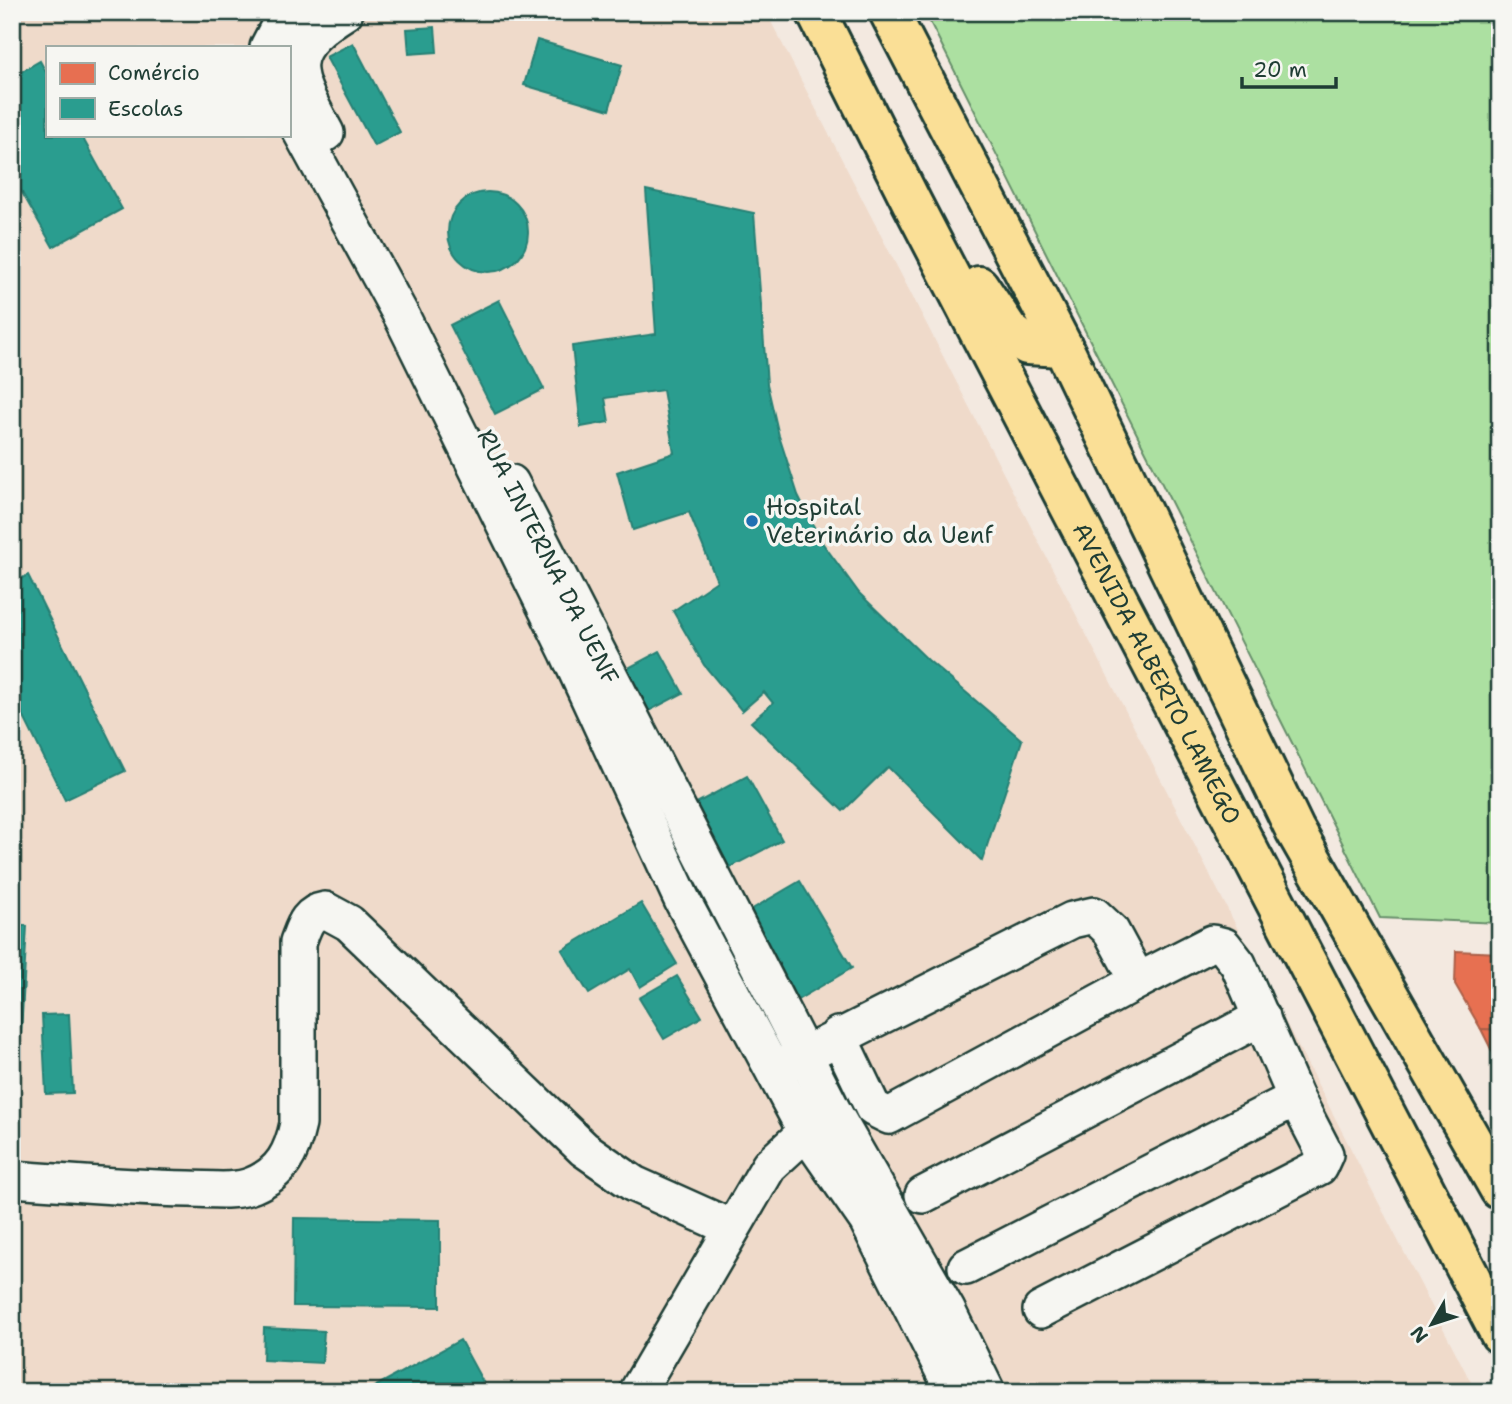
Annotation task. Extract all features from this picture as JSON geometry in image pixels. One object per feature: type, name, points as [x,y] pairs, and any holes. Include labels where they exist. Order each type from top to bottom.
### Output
[{"type":"main road","name":"AVENIDA ALBERTO LAMEGO","points":[[816,12],[912,203],[1500,1334]]},
{"type":"main road","points":[[889,12],[1063,347],[1295,830],[1500,1190]]},
{"type":"main road","points":[[912,203],[951,241],[1009,331],[1027,345],[1063,347]]},
{"type":"lane","points":[[269,46],[290,12]]},
{"type":"lane","name":"RUA INTERNA DA UENF","points":[[345,12],[323,25],[306,42],[297,66],[299,79],[465,393],[789,1062],[806,1132],[867,1220],[954,1392]]},
{"type":"lane","name":"RUA INTERNA DA UENF","points":[[290,112],[402,317],[568,653],[682,900],[789,1062],[835,1115],[947,1310],[987,1392]]},
{"type":"lane","points":[[12,1179],[137,1188],[237,1189],[254,1185],[284,1164],[293,1149],[298,1124],[298,942],[306,922],[312,915],[325,909],[349,923],[584,1149],[634,1184],[732,1228]]},
{"type":"lane","points":[[789,1062],[838,1035],[1072,920],[1094,915],[1111,931],[1138,981]]},
{"type":"lane","points":[[838,1035],[873,1108],[889,1116],[1212,943],[1224,946],[1238,964],[1296,1098],[1325,1154],[1320,1167],[1041,1310]]},
{"type":"lane","points":[[923,1195],[1262,1017]]},
{"type":"lane","points":[[965,1267],[1296,1098]]},
{"type":"lane","points":[[637,1392],[769,1166],[806,1132],[835,1115]]},
{"type":"shaded area","points":[[12,12],[766,12],[1476,1392],[12,1392]]},
{"type":"green space","points":[[925,12],[1456,12],[1500,15],[1500,923],[1380,918]]},
{"type":"building: Comércio","points":[[1456,951],[1500,953],[1500,1030],[1481,1029],[1455,984]]},
{"type":"building: Comércio","points":[[1481,1029],[1500,1030],[1500,1067]]},
{"type":"building: Escolas","points":[[435,27],[437,52],[409,54],[407,29]]},
{"type":"building: Escolas","points":[[537,40],[622,65],[609,110],[524,85]]},
{"type":"building: Escolas","points":[[353,43],[400,132],[374,146],[326,57]]},
{"type":"building: Escolas","points":[[40,61],[46,72],[46,136],[82,136],[122,209],[53,247],[12,175],[12,77]]},
{"type":"building: Escolas","name":"Hospital Veterinário da Uenf","points":[[646,190],[754,213],[767,384],[779,436],[798,495],[821,541],[859,593],[928,660],[1022,740],[982,861],[888,767],[843,811],[751,722],[773,703],[764,692],[742,711],[704,665],[673,611],[717,581],[689,512],[633,530],[617,472],[674,453],[663,390],[605,398],[609,422],[581,427],[572,346],[656,334]]},
{"type":"building: Escolas","points":[[488,192],[503,195],[516,204],[525,217],[528,232],[525,247],[516,260],[503,269],[488,272],[473,269],[460,260],[451,247],[448,232],[451,217],[460,204],[473,195]]},
{"type":"building: Escolas","points":[[499,300],[544,389],[495,414],[450,325]]},
{"type":"building: Escolas","points":[[28,575],[125,771],[65,800],[12,693],[12,583]]},
{"type":"building: Escolas","points":[[660,651],[683,693],[643,714],[621,672]]},
{"type":"building: Escolas","points":[[747,776],[782,840],[725,870],[691,806]]},
{"type":"building: Escolas","points":[[800,881],[852,968],[789,1005],[737,918]]},
{"type":"building: Escolas","points":[[641,903],[677,964],[640,987],[630,969],[589,994],[562,950]]},
{"type":"building: Escolas","points":[[12,925],[27,926],[21,1033],[12,1032]]},
{"type":"building: Escolas","points":[[677,976],[702,1017],[664,1039],[639,998]]},
{"type":"building: Escolas","points":[[69,1014],[73,1093],[46,1094],[42,1015]]},
{"type":"building: Escolas","points":[[294,1218],[440,1220],[440,1307],[293,1306]]},
{"type":"building: Escolas","points":[[264,1328],[324,1331],[322,1363],[263,1360]]},
{"type":"building: Escolas","points":[[460,1340],[483,1382],[465,1392],[365,1392]]},
{"type":"place","name":"Hospital Veterinário da Uenf","points":[[752,521]]}]
